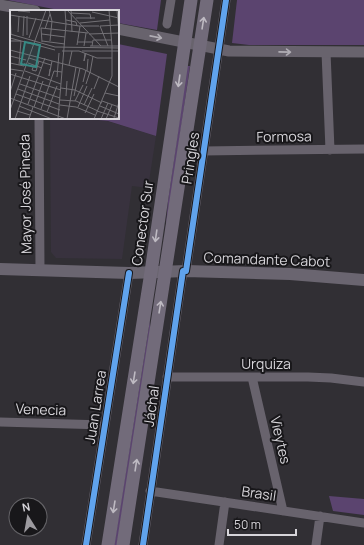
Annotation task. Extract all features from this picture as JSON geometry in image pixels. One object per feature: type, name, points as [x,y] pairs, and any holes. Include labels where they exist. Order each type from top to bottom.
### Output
[{"type":"main road","name":"Conector Sur","points":[[108,545],[151,272],[191,0]]},
{"type":"main road","points":[[123,545],[207,0]]},
{"type":"main road","name":"Comandante Cabot","points":[[0,269],[129,273],[184,271],[290,274],[364,280]]},
{"type":"street","points":[[167,24],[171,0]]},
{"type":"street","name":"Pringles","points":[[184,271],[226,0]]},
{"type":"street","points":[[0,5],[29,10]]},
{"type":"street","points":[[119,29],[229,51],[364,52]]},
{"type":"street","points":[[326,52],[330,150]]},
{"type":"street","name":"Mayor José Pineda","points":[[39,119],[40,270]]},
{"type":"street","name":"Formosa","points":[[203,151],[330,150],[364,148]]},
{"type":"street","name":"Jáchal","points":[[143,545],[184,271]]},
{"type":"street","name":"Juan Larrea","points":[[86,545],[129,273]]},
{"type":"street","name":"Vieytes","points":[[252,376],[283,511]]},
{"type":"street","name":"Urquiza","points":[[167,377],[308,377],[364,382]]},
{"type":"street","name":"Venecia","points":[[0,422],[105,425]]},
{"type":"street","name":"Brasil","points":[[150,491],[364,523]]},
{"type":"street","points":[[219,545],[225,502]]},
{"type":"street","points":[[316,545],[320,516]]},
{"type":"shaded area","points":[[7,0],[161,0],[157,30],[119,23],[119,10],[59,10]]},
{"type":"shaded area","points":[[237,0],[364,0],[364,45],[249,45],[232,43]]},
{"type":"shaded area","points":[[119,44],[167,54],[156,136],[108,121],[88,119],[119,119]]},
{"type":"shaded area","points":[[187,66],[190,66],[164,247],[168,201]]},
{"type":"shaded area","points":[[50,119],[88,119],[107,121],[156,136],[148,188],[132,186],[122,259],[56,258],[51,252]]},
{"type":"shaded area","points":[[150,320],[150,338],[117,545],[114,545]]},
{"type":"shaded area","points":[[329,496],[364,499],[364,515],[333,511]]},
{"type":"cycle path","points":[[186,271],[226,0]]},
{"type":"cycle path","points":[[143,545],[183,271]]},
{"type":"cycle path","points":[[86,545],[129,273]]}]
